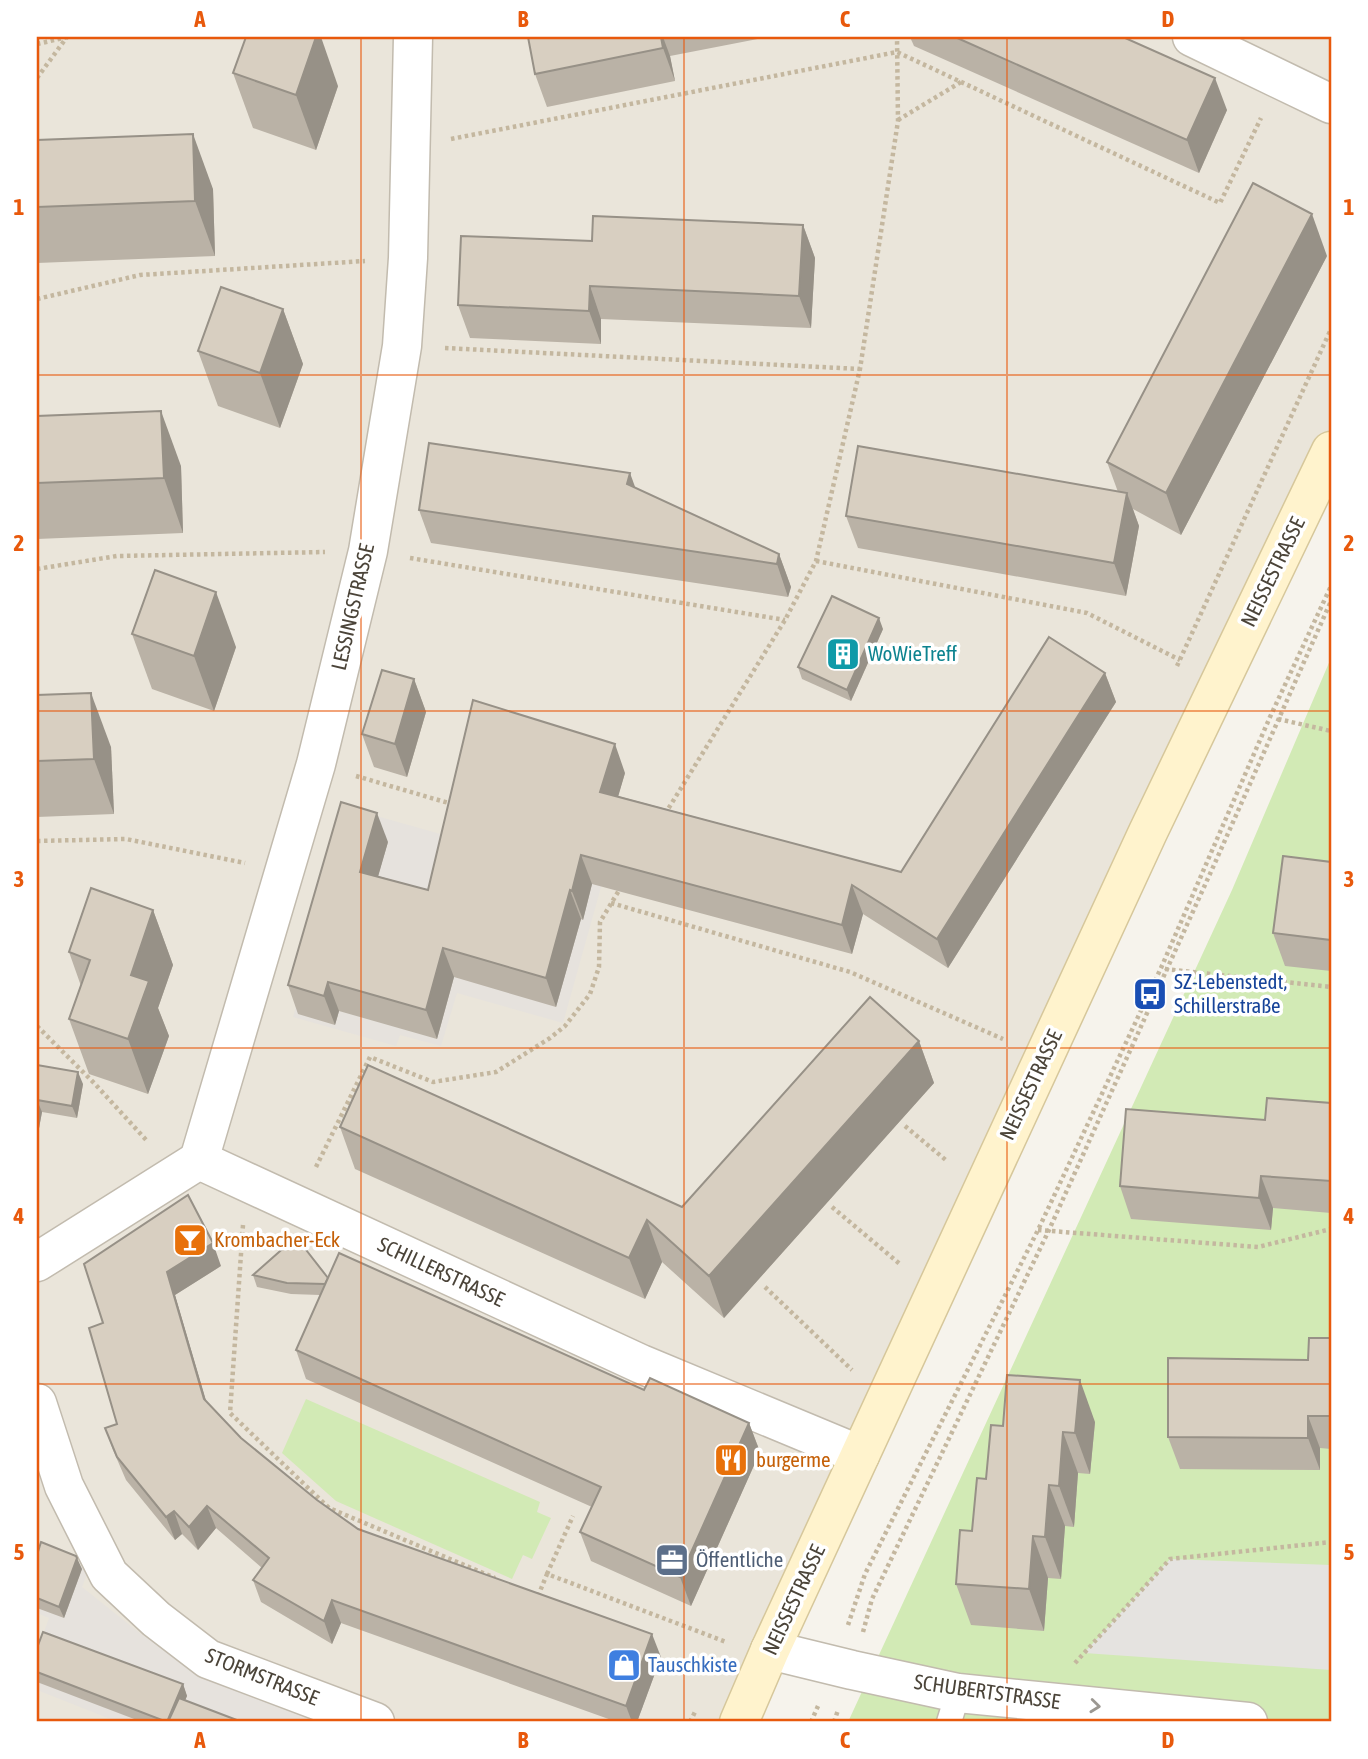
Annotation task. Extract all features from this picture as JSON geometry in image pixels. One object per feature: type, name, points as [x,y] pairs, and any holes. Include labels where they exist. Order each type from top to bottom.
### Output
[{"type":"street","name":"LESSINGSTRASSE","points":[[188,1167],[316,765],[368,551],[402,346],[408,258],[413,37]]},
{"type":"street","points":[[1192,37],[1331,104]]},
{"type":"street","name":"NEISSESTRASSE","points":[[739,1722],[1142,844],[1331,451]]},
{"type":"street","points":[[37,1262],[188,1167]]},
{"type":"street","name":"SCHILLERSTRASSE","points":[[188,1167],[246,1182],[641,1364],[860,1455]]},
{"type":"street","name":"STORMSTRASSE","points":[[37,1403],[64,1486],[109,1575],[156,1619],[208,1659],[375,1722]]},
{"type":"street","name":"SCHUBERTSTRASSE","points":[[770,1650],[843,1668],[953,1707],[1248,1722]]},
{"type":"path","points":[[37,44],[67,37]]},
{"type":"path","points":[[37,78],[67,37]]},
{"type":"path","points":[[658,825],[786,620],[816,561],[860,369],[898,121],[897,37]]},
{"type":"path","points":[[411,147],[897,52],[1220,202],[1280,79]]},
{"type":"path","points":[[898,121],[961,82]]},
{"type":"path","points":[[37,299],[140,275],[408,258]]},
{"type":"path","points":[[402,346],[860,369]]},
{"type":"path","points":[[37,569],[117,556],[368,551],[786,620]]},
{"type":"path","points":[[816,561],[1087,613],[1180,660]]},
{"type":"path","points":[[843,1668],[865,1574],[1038,1230],[1161,968],[1270,717],[1331,586]]},
{"type":"path","points":[[843,1668],[872,1599],[1049,1230],[1331,601]]},
{"type":"path","points":[[1270,717],[1331,731]]},
{"type":"path","points":[[316,765],[463,808]]},
{"type":"path","points":[[37,841],[127,839],[284,870]]},
{"type":"path","points":[[297,1205],[370,1058],[433,1082],[496,1072],[565,1026],[590,994],[599,967],[600,922],[624,881]]},
{"type":"path","points":[[611,903],[850,972],[1003,1039]]},
{"type":"path","points":[[1161,968],[1331,988]]},
{"type":"path","points":[[37,1026],[95,1084],[188,1167]]},
{"type":"path","points":[[905,1126],[947,1161]]},
{"type":"path","points":[[246,1182],[230,1413],[329,1508],[501,1581]]},
{"type":"path","points":[[832,1207],[901,1265]]},
{"type":"path","points":[[1038,1230],[1258,1247],[1331,1230]]},
{"type":"path","points":[[765,1287],[853,1371]]},
{"type":"path","points":[[538,1596],[573,1516]]},
{"type":"path","points":[[1084,1653],[1170,1559],[1331,1542]]},
{"type":"path","points":[[547,1574],[727,1643]]},
{"type":"shaded area","points":[[37,37],[1331,37],[1331,437],[746,1722],[37,1722]]},
{"type":"shaded area","points":[[352,809],[603,880],[563,1023],[457,993],[441,1046],[400,1035],[396,1046],[293,1017]]},
{"type":"shaded area","points":[[41,1552],[89,1569],[82,1587],[141,1634],[203,1676],[324,1722],[118,1722],[37,1690],[37,1652],[49,1618],[37,1613],[37,1565]]},
{"type":"shaded area","points":[[1170,1559],[1331,1565],[1331,1670],[1084,1653]]},
{"type":"green space","points":[[1331,658],[1331,1722],[848,1722],[1232,890]]},
{"type":"green space","points":[[306,1399],[540,1502],[537,1512],[551,1518],[532,1559],[523,1555],[512,1579],[336,1501],[282,1453]]},
{"type":"building","points":[[246,37],[316,37],[296,95],[233,73]]},
{"type":"building","points":[[528,37],[661,37],[663,48],[535,74]]},
{"type":"building","points":[[955,37],[1123,37],[1215,78],[1187,140]]},
{"type":"building","points":[[193,134],[195,201],[37,207],[37,140]]},
{"type":"building","points":[[1253,183],[1312,214],[1166,493],[1107,462]]},
{"type":"building","points":[[593,216],[803,225],[799,296],[590,286],[589,311],[458,305],[461,236],[592,241]]},
{"type":"building","points":[[221,287],[283,309],[260,373],[198,351]]},
{"type":"building","points":[[161,411],[164,478],[37,483],[37,416]]},
{"type":"building","points":[[429,443],[630,473],[627,484],[779,554],[777,564],[419,510]]},
{"type":"building","points":[[858,446],[1127,493],[1114,563],[846,516]]},
{"type":"building","points":[[155,570],[216,592],[194,656],[132,634]]},
{"type":"building","name":"WoWieTreff","points":[[832,596],[879,618],[847,690],[798,667]]},
{"type":"building","points":[[1049,637],[1105,673],[937,939],[852,885],[842,925],[581,855],[546,978],[443,948],[426,1010],[328,982],[324,996],[288,985],[341,802],[377,813],[360,872],[428,890],[473,700],[615,744],[600,792],[901,872]]},
{"type":"building","points":[[382,670],[414,679],[395,744],[362,734]]},
{"type":"building","points":[[91,693],[94,759],[37,761],[37,695]]},
{"type":"building","points":[[1283,856],[1331,862],[1331,940],[1273,933]]},
{"type":"building","points":[[91,888],[153,910],[131,975],[149,981],[128,1039],[69,1019],[90,960],[69,952]]},
{"type":"building","points":[[870,997],[919,1041],[709,1276],[647,1220],[629,1258],[340,1127],[368,1065],[682,1207]]},
{"type":"building","points":[[37,1065],[78,1072],[72,1106],[37,1100]]},
{"type":"building","points":[[1267,1098],[1331,1103],[1331,1181],[1261,1176],[1259,1198],[1120,1186],[1126,1109],[1265,1120]]},
{"type":"building","points":[[188,1195],[213,1243],[167,1272],[204,1399],[241,1438],[317,1500],[358,1529],[652,1634],[626,1706],[332,1600],[324,1621],[253,1580],[269,1558],[207,1506],[189,1527],[174,1511],[166,1517],[117,1457],[105,1428],[117,1424],[89,1328],[103,1323],[84,1264]]},
{"type":"building","points":[[296,1237],[328,1278],[325,1284],[287,1283],[253,1275]]},
{"type":"building","points":[[339,1253],[644,1390],[650,1378],[749,1423],[680,1577],[580,1532],[601,1487],[296,1350]]},
{"type":"building","points":[[1309,1338],[1331,1338],[1331,1416],[1308,1416],[1308,1438],[1168,1437],[1168,1358],[1308,1360]]},
{"type":"building","points":[[1007,1375],[1080,1380],[1075,1433],[1063,1432],[1059,1486],[1049,1485],[1045,1537],[1033,1536],[1029,1589],[956,1584],[960,1530],[972,1531],[977,1478],[986,1479],[991,1425],[1003,1426]]},
{"type":"building","points":[[41,1542],[77,1558],[59,1607],[37,1598],[37,1555]]},
{"type":"building","points":[[43,1632],[183,1684],[167,1722],[37,1672],[37,1648]]},
{"type":"building","points":[[179,1698],[242,1722],[168,1722]]},
{"type":"place","name":"WoWieTreff","points":[[843,654]]},
{"type":"place","name":"SZ-Lebenstedt, Schillerstraße","points":[[1150,994]]},
{"type":"place","name":"Krombacher-Eck","points":[[190,1240]]},
{"type":"place","name":"burgerme","points":[[731,1460]]},
{"type":"place","name":"Öffentliche","points":[[672,1560]]},
{"type":"place","name":"Tauschkiste","points":[[624,1665]]}]
